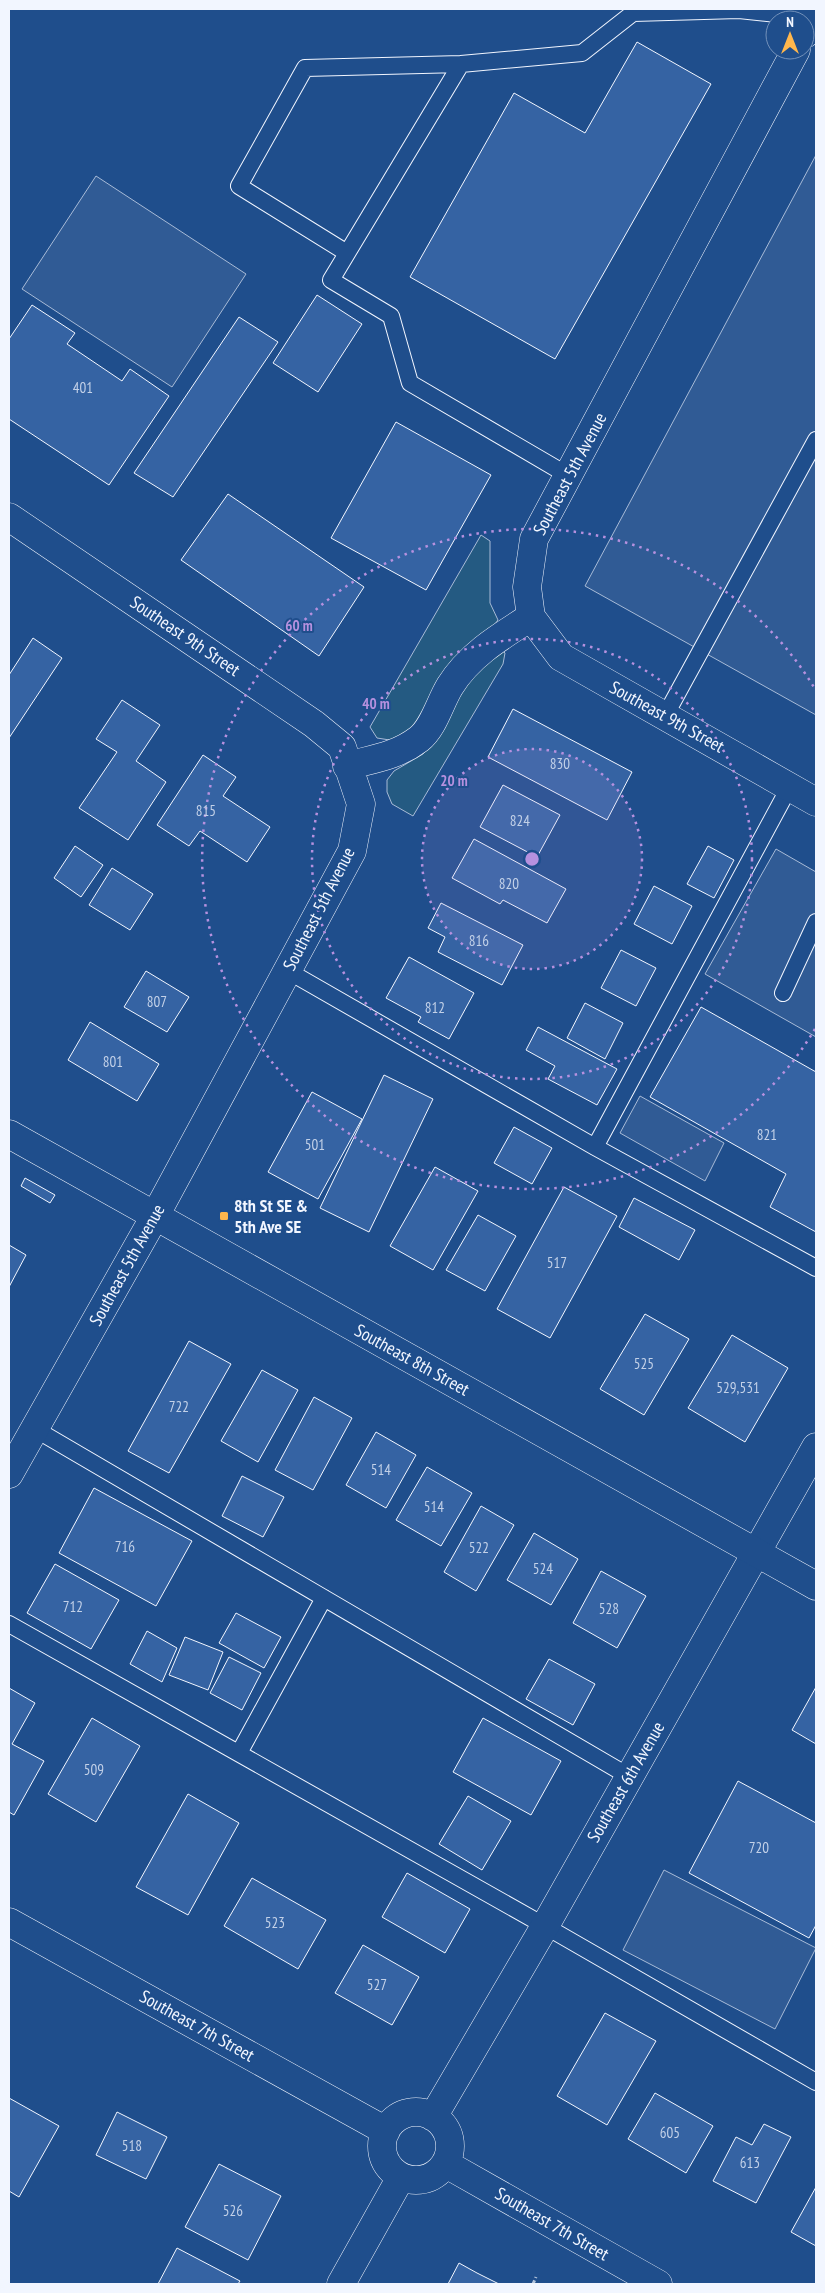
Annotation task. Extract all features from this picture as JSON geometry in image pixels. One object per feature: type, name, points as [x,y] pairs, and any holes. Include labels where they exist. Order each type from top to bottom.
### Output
[{"type":"street","name":"Southeast 5th Avenue","points":[[532,617],[527,586],[534,539],[791,60]]},
{"type":"street","name":"Southeast 9th Street","points":[[9,518],[314,724],[342,747],[348,766]]},
{"type":"street","name":"Southeast 9th Street","points":[[532,617],[561,657],[816,800]]},
{"type":"street","points":[[348,766],[400,752],[421,738],[450,686],[471,659],[502,635],[532,617]]},
{"type":"street","name":"Southeast 5th Avenue","points":[[9,1474],[155,1216],[352,851],[361,804],[348,766]]},
{"type":"street","name":"Southeast 8th Street","points":[[9,1134],[816,1586]]},
{"type":"street","name":"Southeast 6th Avenue","points":[[433,2117],[545,1926],[816,1446]]},
{"type":"street","name":"Southeast 7th Street","points":[[9,1922],[386,2131]]},
{"type":"street","points":[[412,2112],[433,2117],[448,2132],[450,2148],[446,2164],[430,2177],[420,2180],[401,2176],[392,2170],[386,2162],[382,2141],[386,2131],[392,2122],[401,2115],[412,2112]]},
{"type":"street","name":"Southeast 7th Street","points":[[446,2164],[658,2284]]},
{"type":"street","points":[[341,2284],[401,2176]]},
{"type":"lane","points":[[347,253],[239,186],[305,68],[461,64],[582,53],[633,14],[739,10],[765,14]]},
{"type":"lane","points":[[461,64],[331,280],[391,316],[410,384],[569,476]]},
{"type":"lane","points":[[665,716],[816,440]]},
{"type":"lane","points":[[595,1147],[790,786]]},
{"type":"lane","points":[[783,993],[816,922]]},
{"type":"lane","points":[[288,970],[595,1147],[816,1268]]},
{"type":"lane","points":[[34,1429],[630,1777]]},
{"type":"lane","points":[[239,1753],[324,1598]]},
{"type":"lane","points":[[9,1624],[545,1926],[816,2082]]},
{"type":"path","points":[[532,2284],[536,2278]]},
{"type":"shaded area","points":[[816,155],[816,715],[585,586]]},
{"type":"shaded area","points":[[96,176],[246,274],[172,387],[22,289]]},
{"type":"shaded area","points":[[481,535],[490,541],[490,603],[498,620],[413,728],[396,741],[377,738],[370,727]]},
{"type":"shaded area","points":[[500,648],[505,653],[503,664],[413,816],[392,804],[387,792],[387,780],[394,771],[423,754],[436,736],[479,664]]},
{"type":"shaded area","points":[[776,849],[816,872],[816,1037],[705,974]]},
{"type":"shaded area","points":[[640,1096],[724,1143],[705,1181],[620,1133]]},
{"type":"shaded area","points":[[664,1870],[816,1948],[775,2029],[623,1950]]},
{"type":"building","points":[[637,42],[711,84],[555,359],[410,277],[514,93],[585,133]]},
{"type":"building","points":[[317,295],[362,324],[318,392],[273,363]]},
{"type":"building","points":[[32,305],[75,333],[67,344],[122,381],[130,369],[169,396],[109,485],[9,419],[9,339]]},
{"type":"building","points":[[239,317],[278,342],[173,497],[134,473]]},
{"type":"building","points":[[396,422],[491,475],[426,590],[331,538]]},
{"type":"building","points":[[228,494],[364,587],[319,656],[181,560]]},
{"type":"building","points":[[33,638],[62,658],[9,738],[9,675]]},
{"type":"building","points":[[122,700],[160,725],[136,761],[166,782],[128,840],[79,808],[117,752],[96,739]]},
{"type":"building","points":[[513,709],[632,772],[607,820],[488,757]]},
{"type":"building","points":[[203,755],[236,777],[223,796],[270,827],[247,862],[200,831],[189,846],[157,825]]},
{"type":"building","points":[[503,785],[560,815],[537,857],[480,827]]},
{"type":"building","points":[[474,839],[566,889],[547,923],[503,900],[500,904],[452,878]]},
{"type":"building","points":[[75,846],[103,865],[81,897],[54,878]]},
{"type":"building","points":[[708,846],[734,860],[714,898],[687,884]]},
{"type":"building","points":[[112,868],[153,894],[130,930],[89,905]]},
{"type":"building","points":[[654,886],[692,906],[672,944],[634,924]]},
{"type":"building","points":[[441,903],[523,945],[502,985],[438,952],[445,937],[428,928]]},
{"type":"building","points":[[621,950],[656,968],[636,1006],[601,988]]},
{"type":"building","points":[[409,957],[474,993],[449,1039],[418,1022],[421,1017],[386,998]]},
{"type":"building","points":[[146,971],[189,997],[167,1032],[124,1007]]},
{"type":"building","points":[[585,1003],[623,1023],[605,1059],[567,1038]]},
{"type":"building","points":[[701,1007],[816,1072],[816,1232],[770,1207],[786,1174],[650,1097]]},
{"type":"building","points":[[90,1022],[159,1064],[137,1101],[68,1060]]},
{"type":"building","points":[[538,1027],[617,1069],[597,1105],[548,1079],[555,1066],[526,1050]]},
{"type":"building","points":[[384,1075],[433,1099],[369,1232],[320,1208]]},
{"type":"building","points":[[312,1092],[362,1119],[318,1199],[268,1172]]},
{"type":"building","points":[[514,1127],[552,1148],[532,1184],[494,1163]]},
{"type":"building","points":[[435,1167],[478,1191],[433,1270],[390,1246]]},
{"type":"building","points":[[25,1178],[55,1195],[50,1203],[21,1186]]},
{"type":"building","points":[[564,1187],[617,1216],[550,1338],[497,1309]]},
{"type":"building","points":[[634,1198],[695,1230],[679,1260],[619,1227]]},
{"type":"building","points":[[478,1215],[516,1236],[485,1291],[446,1270]]},
{"type":"building","points":[[9,1245],[26,1255],[9,1287]]},
{"type":"building","points":[[645,1314],[689,1339],[644,1415],[600,1389]]},
{"type":"building","points":[[732,1335],[788,1368],[745,1442],[688,1408]]},
{"type":"building","points":[[189,1341],[231,1364],[169,1473],[128,1451]]},
{"type":"building","points":[[262,1370],[298,1390],[258,1462],[221,1441]]},
{"type":"building","points":[[314,1397],[352,1418],[313,1490],[275,1470]]},
{"type":"building","points":[[376,1432],[416,1455],[386,1508],[346,1485]]},
{"type":"building","points":[[427,1467],[472,1493],[441,1546],[396,1520]]},
{"type":"building","points":[[242,1476],[284,1497],[263,1537],[222,1516]]},
{"type":"building","points":[[94,1488],[192,1541],[156,1606],[59,1553]]},
{"type":"building","points":[[481,1506],[514,1525],[476,1591],[444,1572]]},
{"type":"building","points":[[534,1533],[578,1559],[551,1605],[507,1580]]},
{"type":"building","points":[[55,1564],[119,1600],[91,1649],[27,1613]]},
{"type":"building","points":[[601,1571],[646,1596],[617,1648],[573,1623]]},
{"type":"building","points":[[236,1613],[281,1637],[264,1668],[219,1643]]},
{"type":"building","points":[[147,1631],[177,1648],[162,1682],[130,1664]]},
{"type":"building","points":[[185,1637],[223,1652],[208,1690],[169,1675]]},
{"type":"building","points":[[229,1657],[261,1673],[242,1710],[210,1693]]},
{"type":"building","points":[[549,1659],[595,1684],[573,1725],[526,1699]]},
{"type":"building","points":[[816,1687],[816,1744],[792,1730]]},
{"type":"building","points":[[9,1688],[35,1703],[12,1744],[44,1761],[14,1815],[9,1812]]},
{"type":"building","points":[[92,1718],[140,1746],[96,1822],[48,1794]]},
{"type":"building","points":[[483,1718],[561,1761],[531,1815],[453,1772]]},
{"type":"building","points":[[738,1781],[816,1823],[816,1925],[809,1938],[689,1873]]},
{"type":"building","points":[[188,1794],[239,1823],[188,1915],[136,1887]]},
{"type":"building","points":[[468,1796],[511,1821],[482,1870],[439,1844]]},
{"type":"building","points":[[407,1873],[470,1909],[445,1953],[382,1917]]},
{"type":"building","points":[[252,1878],[326,1920],[298,1969],[224,1926]]},
{"type":"building","points":[[363,1945],[419,1977],[392,2025],[335,1993]]},
{"type":"building","points":[[605,2013],[656,2041],[607,2125],[557,2096]]},
{"type":"building","points":[[655,2093],[713,2126],[686,2173],[628,2139]]},
{"type":"building","points":[[9,2098],[59,2126],[19,2197],[9,2191]]},
{"type":"building","points":[[117,2112],[167,2137],[146,2179],[96,2155]]},
{"type":"building","points":[[764,2124],[791,2137],[756,2203],[713,2181],[736,2137],[752,2145]]},
{"type":"building","points":[[219,2164],[281,2196],[248,2260],[185,2227]]},
{"type":"building","points":[[816,2187],[816,2246],[791,2232]]},
{"type":"building","points":[[177,2248],[240,2281],[238,2284],[158,2284]]},
{"type":"building","points":[[459,2263],[477,2273],[499,2284],[448,2284]]},
{"type":"place","name":"8th St SE & 5th Ave SE","points":[[224,1216]]}]
